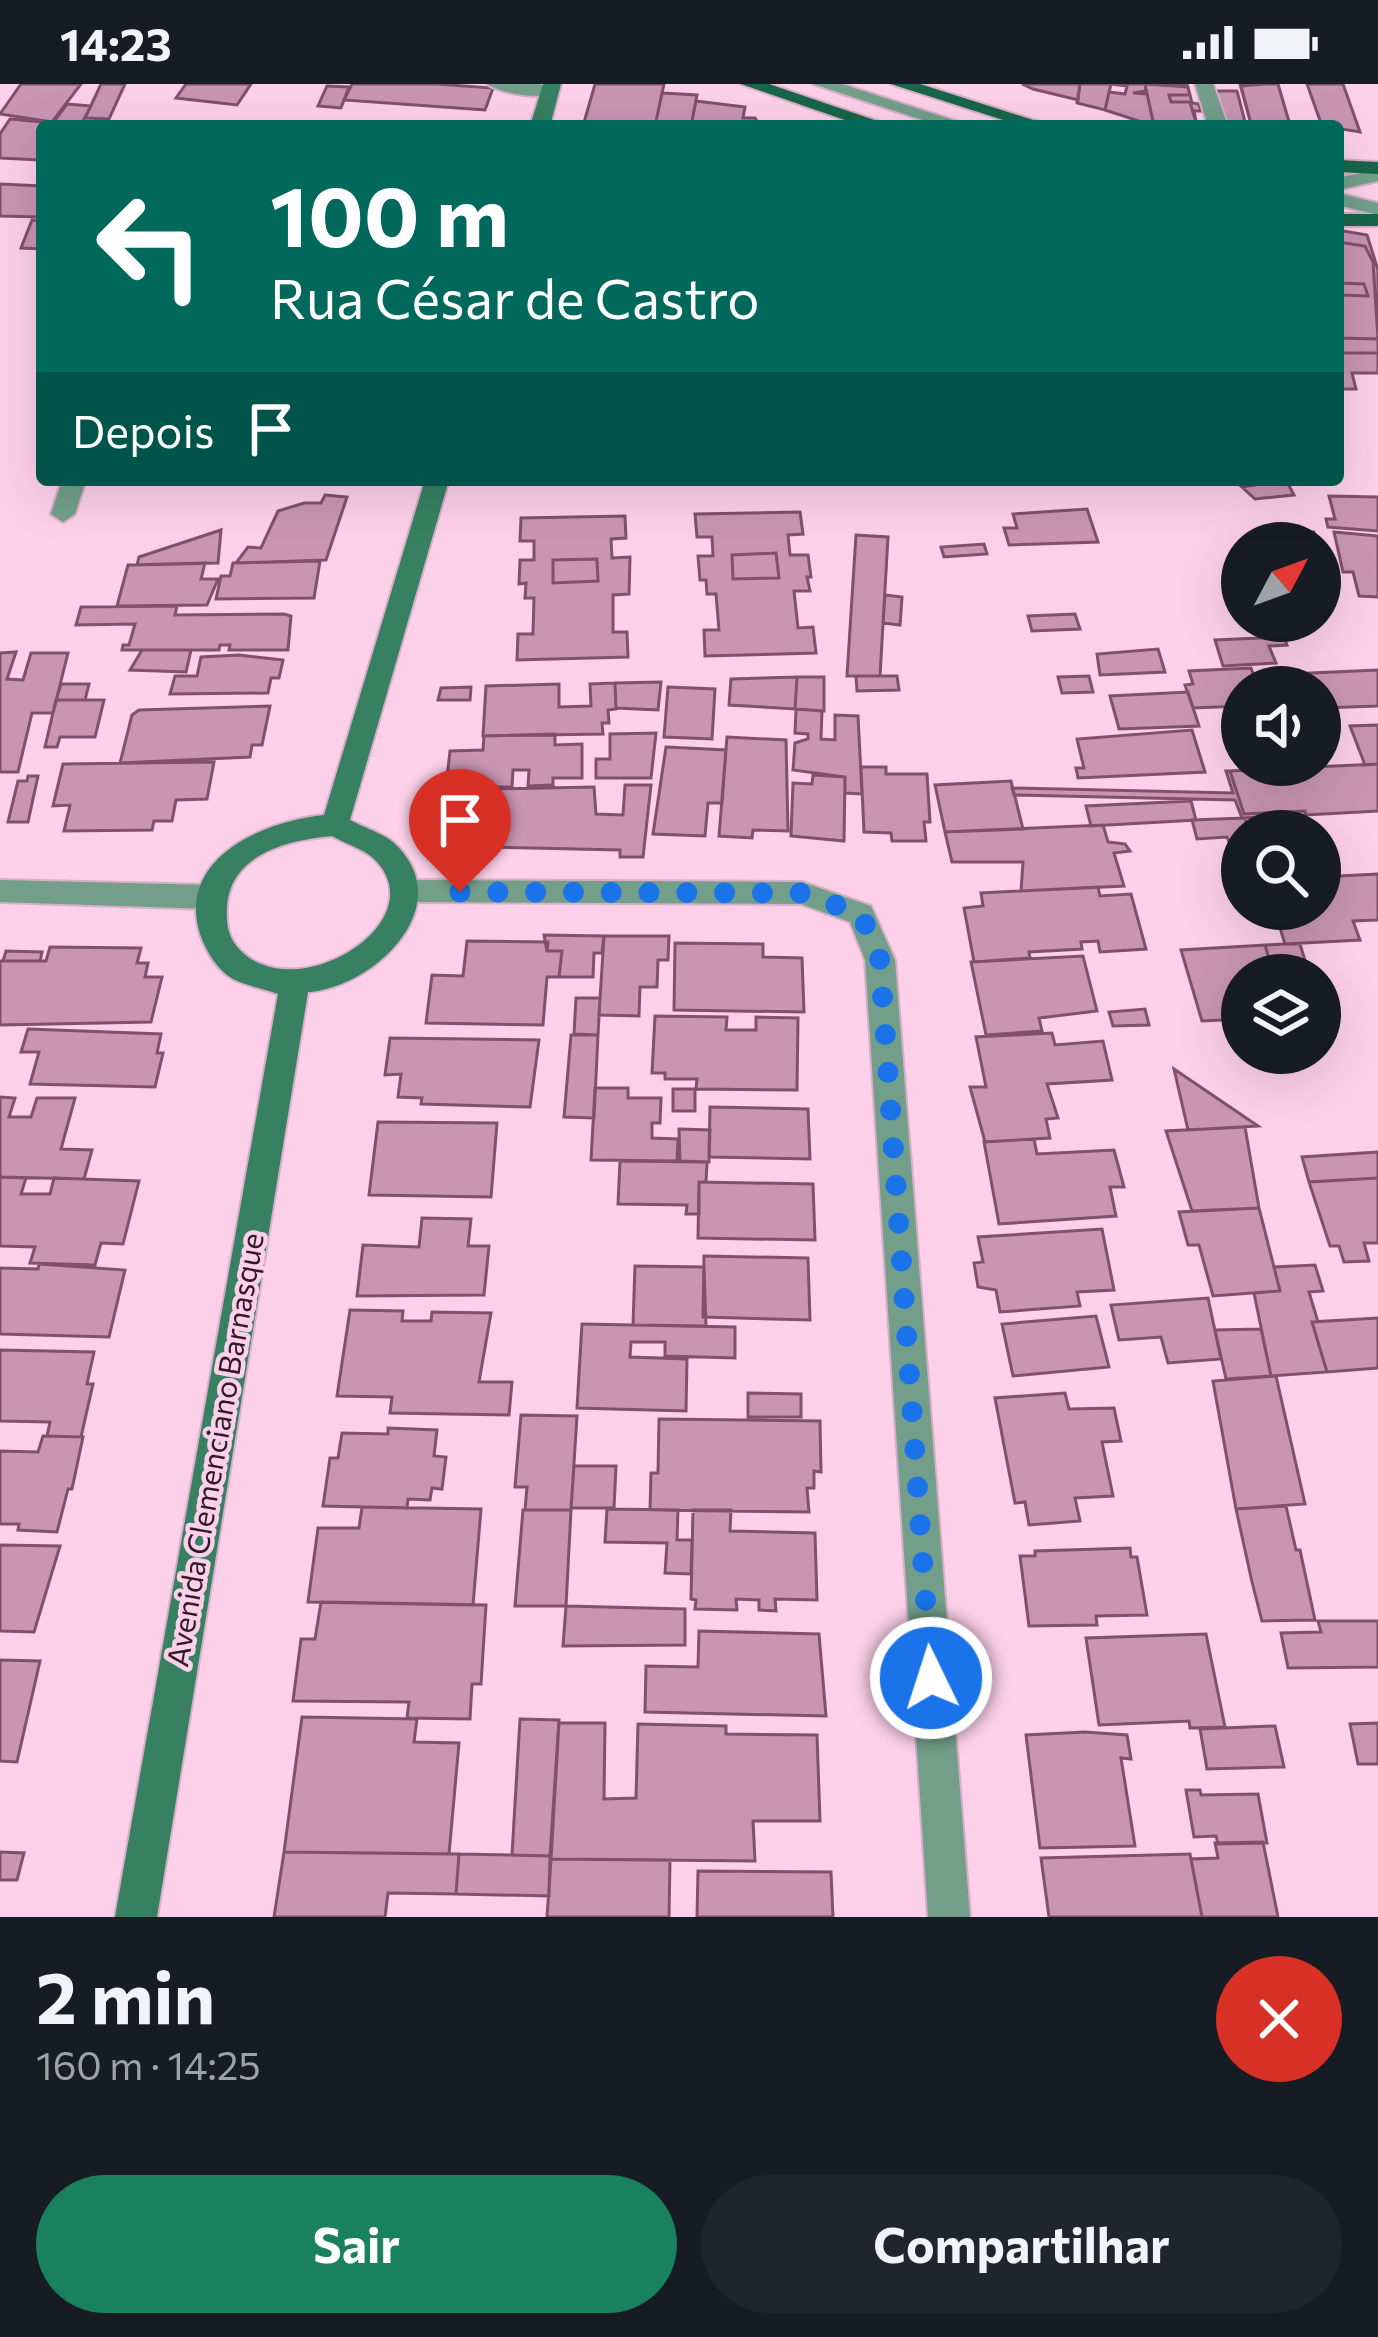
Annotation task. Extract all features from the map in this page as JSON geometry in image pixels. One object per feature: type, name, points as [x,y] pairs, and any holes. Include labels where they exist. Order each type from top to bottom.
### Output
[{"type":"main road","points":[[750,84],[863,120]]},
{"type":"main road","points":[[900,84],[1022,120]]},
{"type":"main road","points":[[1344,167],[1378,172]]},
{"type":"main road","points":[[1344,220],[1378,220]]},
{"type":"street","points":[[496,84],[551,88],[542,120]]},
{"type":"street","points":[[822,84],[941,120]]},
{"type":"street","points":[[1204,84],[1216,120]]},
{"type":"street","points":[[1344,189],[1378,172]]},
{"type":"street","points":[[1344,192],[1378,193]]},
{"type":"street","points":[[1344,194],[1378,208]]},
{"type":"street","points":[[63,514],[72,486]]},
{"type":"street","points":[[335,825],[435,486]]},
{"type":"street","points":[[335,825],[371,837],[397,860],[406,892],[392,935],[351,970],[295,983],[244,971],[213,939],[210,898],[227,866],[257,841],[295,827],[335,825]]},
{"type":"street","points":[[0,891],[210,898]]},
{"type":"street","points":[[406,892],[802,893],[861,914],[880,960],[949,1917]]},
{"type":"street","name":"Avenida Clemenciano Barnasque","points":[[136,1917],[295,983]]},
{"type":"building","points":[[21,84],[81,84],[54,120],[0,114]]},
{"type":"building","points":[[101,84],[125,84],[109,119],[85,118]]},
{"type":"building","points":[[186,84],[251,84],[237,105],[176,98]]},
{"type":"building","points":[[352,84],[493,88],[485,110],[344,100]]},
{"type":"building","points":[[595,84],[664,84],[656,120],[585,120]]},
{"type":"building","points":[[1022,84],[1080,84],[1078,100],[1033,89]]},
{"type":"building","points":[[1080,84],[1111,84],[1105,110],[1077,103]]},
{"type":"building","points":[[1111,84],[1145,84],[1146,91],[1133,93],[1147,94],[1153,120],[1105,110],[1109,92],[1125,94],[1127,86]]},
{"type":"building","points":[[1145,84],[1187,84],[1192,103],[1199,104],[1201,111],[1194,111],[1196,120],[1153,120]]},
{"type":"building","points":[[1145,84],[1188,87],[1190,95],[1169,95],[1171,102],[1190,102],[1195,120],[1153,120]]},
{"type":"building","points":[[1240,84],[1278,84],[1289,120],[1250,120]]},
{"type":"building","points":[[1278,84],[1289,120],[1250,120],[1241,86]]},
{"type":"building","points":[[1307,84],[1343,84],[1360,132],[1344,129],[1344,120],[1320,120]]},
{"type":"building","points":[[327,86],[349,87],[341,108],[318,106]]},
{"type":"building","points":[[1211,91],[1237,91],[1244,120],[1218,120]]},
{"type":"building","points":[[662,93],[697,95],[692,120],[656,120]]},
{"type":"building","points":[[696,101],[745,107],[743,118],[756,120],[692,120]]},
{"type":"building","points":[[67,104],[91,106],[84,120],[55,120]]},
{"type":"building","points":[[10,119],[36,121],[36,160],[0,158],[0,134]]},
{"type":"building","points":[[0,184],[36,186],[36,217],[0,216]]},
{"type":"building","points":[[32,220],[36,220],[36,249],[21,248]]},
{"type":"building","points":[[1344,231],[1367,235],[1378,270],[1378,353],[1344,353]]},
{"type":"building","points":[[1344,243],[1365,246],[1373,262],[1378,339],[1344,338]]},
{"type":"building","points":[[1344,283],[1364,284],[1368,296],[1344,295]]},
{"type":"building","points":[[1344,353],[1378,353],[1378,373],[1352,373],[1356,389],[1344,389]]},
{"type":"building","points":[[1289,486],[1294,495],[1255,499],[1242,487]]},
{"type":"building","points":[[325,495],[347,497],[326,560],[236,563],[248,547],[261,548],[278,511],[321,503]]},
{"type":"building","points":[[1329,496],[1378,497],[1378,531],[1341,528],[1341,522],[1326,519],[1335,519]]},
{"type":"building","points":[[1087,509],[1098,542],[1009,545],[1004,528],[1017,528],[1013,514]]},
{"type":"building","points":[[800,512],[803,534],[788,535],[790,555],[808,555],[811,577],[807,577],[810,591],[794,591],[798,628],[813,627],[816,653],[705,656],[704,630],[719,630],[716,594],[707,594],[706,580],[700,580],[698,556],[713,556],[712,537],[697,537],[695,514]]},
{"type":"building","points":[[625,516],[626,538],[611,539],[612,558],[630,557],[629,594],[613,595],[613,632],[627,632],[628,657],[517,660],[518,634],[533,634],[534,598],[525,598],[526,583],[519,584],[520,560],[534,560],[534,541],[520,541],[521,518]]},
{"type":"building","points":[[221,530],[218,563],[137,565],[139,557]]},
{"type":"building","points":[[1341,533],[1378,536],[1378,597],[1359,596],[1353,572],[1343,572]]},
{"type":"building","points":[[856,535],[888,537],[880,676],[847,676]]},
{"type":"building","points":[[984,544],[987,554],[944,557],[941,547]]},
{"type":"building","points":[[776,553],[779,578],[733,579],[732,555]]},
{"type":"building","points":[[597,559],[598,581],[553,583],[553,560]]},
{"type":"building","points":[[320,561],[314,598],[216,599],[221,576],[230,576],[233,563]]},
{"type":"building","points":[[205,563],[201,579],[218,579],[207,605],[117,606],[128,565]]},
{"type":"building","points":[[885,595],[902,597],[900,625],[883,623]]},
{"type":"building","points":[[177,606],[175,615],[291,616],[288,650],[229,650],[230,645],[220,645],[219,650],[122,650],[129,645],[135,624],[76,625],[81,607]]},
{"type":"building","points":[[1075,614],[1080,629],[1032,631],[1028,616]]},
{"type":"building","points":[[1215,640],[1287,645],[1269,646],[1276,663],[1223,666]]},
{"type":"building","points":[[1158,649],[1165,672],[1100,675],[1097,654]]},
{"type":"building","points":[[142,650],[191,650],[186,672],[130,670]]},
{"type":"building","points":[[16,652],[7,679],[23,680],[31,653],[68,653],[53,713],[32,713],[18,772],[0,772],[0,653]]},
{"type":"building","points":[[201,657],[283,660],[279,678],[271,678],[268,693],[170,694],[175,676],[197,676]]},
{"type":"building","points":[[1221,669],[1221,707],[1193,708],[1185,685],[1193,684],[1189,671]]},
{"type":"building","points":[[1378,670],[1378,706],[1341,707],[1341,672]]},
{"type":"building","points":[[856,676],[897,676],[899,690],[857,691]]},
{"type":"building","points":[[1089,676],[1093,692],[1062,693],[1058,677]]},
{"type":"building","points":[[797,677],[795,709],[729,705],[731,679]]},
{"type":"building","points":[[797,677],[824,677],[824,711],[795,709]]},
{"type":"building","points":[[661,682],[658,710],[616,708],[615,683]]},
{"type":"building","points":[[615,683],[616,709],[608,710],[609,723],[602,723],[603,734],[483,736],[486,686],[559,684],[559,707],[591,706],[590,684]]},
{"type":"building","points":[[61,684],[89,684],[85,700],[56,700]]},
{"type":"building","points":[[471,687],[470,700],[438,700],[441,688]]},
{"type":"building","points":[[668,687],[715,689],[712,739],[664,737]]},
{"type":"building","points":[[1188,692],[1199,726],[1119,729],[1110,696]]},
{"type":"building","points":[[56,700],[104,700],[95,737],[60,737],[57,747],[45,747]]},
{"type":"building","points":[[270,706],[262,745],[252,745],[250,757],[120,763],[132,715],[139,710]]},
{"type":"building","points":[[796,709],[822,711],[821,739],[835,740],[835,715],[858,716],[862,794],[845,793],[845,777],[793,770],[795,743],[808,739],[808,734],[795,733]]},
{"type":"building","points":[[1378,725],[1378,764],[1365,765],[1350,726]]},
{"type":"building","points":[[1192,730],[1205,772],[1078,778],[1076,768],[1084,768],[1077,739]]},
{"type":"building","points":[[656,733],[651,778],[596,778],[596,759],[610,759],[610,734]]},
{"type":"building","points":[[555,734],[555,745],[582,744],[582,778],[553,778],[553,785],[528,786],[529,770],[513,770],[512,787],[446,787],[450,751],[483,750],[484,736]]},
{"type":"building","points":[[727,737],[786,740],[788,831],[753,830],[752,838],[719,836]]},
{"type":"building","points":[[666,747],[726,750],[722,803],[708,803],[705,836],[653,834]]},
{"type":"building","points":[[214,762],[207,799],[176,800],[172,821],[154,821],[152,830],[64,831],[70,805],[53,806],[63,764]]},
{"type":"building","points":[[1378,764],[1378,811],[1243,810],[1235,786],[1341,786],[1341,766]]},
{"type":"building","points":[[861,767],[886,767],[886,774],[927,774],[930,822],[924,822],[926,841],[892,841],[891,833],[864,832]]},
{"type":"building","points":[[813,775],[845,777],[844,841],[791,836],[793,783],[812,784]]},
{"type":"building","points":[[28,776],[38,776],[28,822],[8,822],[18,781],[27,781]]},
{"type":"building","points":[[1011,781],[1023,829],[945,832],[935,785]]},
{"type":"building","points":[[625,785],[651,785],[643,857],[620,857],[620,850],[490,847],[493,822],[484,821],[489,789],[594,787],[596,814],[623,815]]},
{"type":"building","points":[[1231,786],[1235,786],[1243,810],[1235,800],[1014,795],[1012,788],[1233,793]]},
{"type":"building","points":[[1191,801],[1196,820],[1091,826],[1086,806]]},
{"type":"building","points":[[1221,819],[1221,837],[1197,839],[1192,820]]},
{"type":"building","points":[[1103,825],[1108,842],[1125,844],[1130,851],[1114,853],[1124,886],[1021,891],[1023,862],[952,862],[945,832]]},
{"type":"building","points":[[1378,874],[1378,920],[1353,921],[1360,940],[1285,944],[1281,930],[1341,930],[1341,876]]},
{"type":"building","points":[[1098,887],[1100,896],[1131,894],[1146,949],[1100,952],[1098,941],[1081,942],[1082,949],[974,962],[964,908],[983,906],[981,893]]},
{"type":"building","points":[[544,935],[604,936],[602,953],[594,953],[593,977],[559,977],[562,951],[547,951]]},
{"type":"building","points":[[604,936],[669,936],[668,960],[658,960],[657,987],[640,987],[639,1016],[599,1015]]},
{"type":"building","points":[[467,941],[548,942],[547,951],[562,951],[559,977],[547,977],[543,1025],[426,1023],[432,975],[463,976]]},
{"type":"building","points":[[675,943],[763,944],[763,957],[802,958],[804,1012],[674,1010]]},
{"type":"building","points":[[1300,944],[1303,954],[1268,954],[1265,945]]},
{"type":"building","points":[[1265,945],[1268,954],[1221,954],[1221,1020],[1202,1021],[1181,950]]},
{"type":"building","points":[[50,947],[141,948],[137,963],[148,963],[145,977],[162,977],[151,1022],[0,1025],[0,961],[46,961]]},
{"type":"building","points":[[6,951],[42,952],[40,961],[3,961]]},
{"type":"building","points":[[1083,956],[1097,1011],[1039,1018],[1042,1031],[986,1035],[971,962]]},
{"type":"building","points":[[576,998],[600,998],[598,1035],[574,1034]]},
{"type":"building","points":[[1145,1009],[1149,1025],[1113,1026],[1109,1012]]},
{"type":"building","points":[[655,1016],[727,1017],[726,1030],[756,1030],[756,1017],[798,1018],[797,1090],[696,1089],[697,1079],[665,1079],[665,1073],[652,1073]]},
{"type":"building","points":[[28,1029],[161,1034],[157,1053],[163,1053],[155,1087],[30,1084],[39,1052],[21,1052]]},
{"type":"building","points":[[1052,1033],[1055,1045],[1103,1041],[1112,1080],[1047,1084],[1058,1118],[1046,1119],[1050,1138],[985,1142],[970,1087],[986,1087],[976,1037]]},
{"type":"building","points":[[571,1035],[598,1035],[594,1118],[564,1117]]},
{"type":"building","points":[[390,1038],[539,1040],[530,1107],[421,1104],[422,1098],[398,1097],[401,1074],[385,1075]]},
{"type":"building","points":[[1174,1069],[1258,1126],[1188,1130]]},
{"type":"building","points":[[595,1088],[628,1088],[628,1098],[661,1098],[660,1123],[652,1123],[652,1138],[678,1139],[677,1161],[591,1160]]},
{"type":"building","points":[[673,1089],[695,1089],[695,1111],[673,1111]]},
{"type":"building","points":[[0,1097],[15,1098],[9,1117],[31,1117],[37,1098],[75,1098],[61,1149],[92,1150],[84,1179],[0,1177]]},
{"type":"building","points":[[710,1107],[808,1109],[810,1159],[709,1157]]},
{"type":"building","points":[[378,1122],[497,1123],[491,1197],[369,1195]]},
{"type":"building","points":[[1245,1127],[1259,1208],[1192,1211],[1166,1131]]},
{"type":"building","points":[[679,1129],[710,1130],[709,1162],[680,1161]]},
{"type":"building","points":[[1034,1139],[1037,1154],[1114,1150],[1124,1187],[1110,1187],[1116,1216],[999,1224],[984,1142]]},
{"type":"building","points":[[1378,1152],[1378,1178],[1309,1182],[1302,1157]]},
{"type":"building","points":[[620,1161],[707,1162],[706,1182],[699,1182],[699,1214],[686,1214],[687,1205],[618,1204]]},
{"type":"building","points":[[0,1177],[26,1178],[21,1194],[50,1194],[54,1178],[139,1181],[123,1244],[101,1243],[95,1265],[30,1263],[35,1247],[0,1246]]},
{"type":"building","points":[[1378,1178],[1378,1243],[1364,1243],[1369,1261],[1344,1262],[1339,1246],[1330,1246],[1309,1182]]},
{"type":"building","points":[[699,1182],[813,1184],[815,1240],[698,1238]]},
{"type":"building","points":[[1259,1208],[1280,1291],[1213,1296],[1199,1245],[1188,1245],[1179,1212]]},
{"type":"building","points":[[422,1218],[471,1219],[468,1246],[489,1246],[484,1295],[357,1296],[363,1245],[419,1247]]},
{"type":"building","points":[[1102,1229],[1114,1290],[1077,1292],[1080,1306],[1000,1312],[996,1290],[978,1287],[974,1263],[983,1262],[978,1237]]},
{"type":"building","points":[[704,1256],[808,1258],[810,1320],[703,1317]]},
{"type":"building","points":[[39,1264],[125,1270],[109,1337],[0,1334],[0,1268],[38,1269]]},
{"type":"building","points":[[1315,1265],[1323,1291],[1309,1292],[1318,1322],[1312,1322],[1327,1372],[1271,1376],[1254,1293],[1280,1291],[1274,1267]]},
{"type":"building","points":[[635,1266],[704,1267],[706,1326],[633,1325]]},
{"type":"building","points":[[1208,1298],[1221,1359],[1168,1363],[1161,1337],[1119,1340],[1111,1305]]},
{"type":"building","points":[[350,1310],[403,1311],[402,1321],[431,1321],[432,1312],[491,1313],[479,1382],[512,1382],[509,1415],[390,1413],[392,1397],[337,1396]]},
{"type":"building","points":[[1096,1316],[1109,1367],[1013,1376],[1002,1324]]},
{"type":"building","points":[[1378,1318],[1378,1368],[1327,1372],[1312,1322]]},
{"type":"building","points":[[582,1324],[735,1327],[735,1358],[665,1356],[665,1342],[631,1342],[630,1357],[687,1359],[686,1411],[577,1408]]},
{"type":"building","points":[[1261,1329],[1271,1376],[1226,1379],[1215,1330]]},
{"type":"building","points":[[0,1350],[94,1352],[87,1384],[93,1384],[81,1437],[47,1436],[50,1422],[0,1421]]},
{"type":"building","points":[[1276,1376],[1305,1504],[1236,1509],[1213,1381]]},
{"type":"building","points":[[748,1393],[801,1394],[801,1417],[748,1417]]},
{"type":"building","points":[[1065,1393],[1069,1409],[1114,1408],[1121,1441],[1102,1442],[1113,1496],[1075,1498],[1080,1521],[1029,1525],[1025,1502],[1015,1503],[995,1398]]},
{"type":"building","points":[[521,1415],[577,1416],[571,1510],[525,1510],[527,1487],[515,1487]]},
{"type":"building","points":[[659,1419],[820,1421],[821,1472],[814,1471],[814,1488],[807,1488],[809,1512],[650,1510],[651,1473],[658,1473]]},
{"type":"building","points":[[388,1428],[437,1430],[434,1456],[446,1457],[442,1489],[432,1488],[430,1500],[408,1499],[407,1508],[323,1506],[330,1458],[338,1458],[342,1433],[388,1434]]},
{"type":"building","points":[[43,1436],[83,1437],[57,1532],[0,1524],[0,1451],[38,1452]]},
{"type":"building","points":[[574,1466],[616,1466],[614,1508],[571,1508]]},
{"type":"building","points":[[1286,1506],[1315,1620],[1262,1621],[1252,1582],[1236,1509]]},
{"type":"building","points":[[362,1507],[481,1509],[473,1605],[308,1602],[318,1528],[359,1528]]},
{"type":"building","points":[[607,1509],[678,1510],[677,1540],[692,1540],[691,1574],[665,1573],[667,1543],[605,1542]]},
{"type":"building","points":[[523,1510],[571,1510],[566,1606],[515,1606]]},
{"type":"building","points":[[693,1510],[731,1510],[730,1531],[815,1533],[817,1600],[775,1599],[776,1611],[759,1610],[759,1600],[736,1599],[737,1610],[695,1609],[696,1600],[691,1599]]},
{"type":"building","points":[[0,1545],[60,1546],[34,1632],[0,1631]]},
{"type":"building","points":[[1130,1548],[1131,1557],[1137,1557],[1147,1615],[1096,1616],[1097,1625],[1029,1626],[1020,1556],[1035,1556],[1035,1551]]},
{"type":"building","points":[[321,1602],[486,1605],[481,1684],[472,1684],[470,1719],[407,1718],[409,1702],[293,1701],[301,1639],[315,1639]]},
{"type":"building","points":[[566,1606],[685,1609],[685,1645],[563,1646]]},
{"type":"building","points":[[1318,1621],[1378,1621],[1378,1667],[1288,1668],[1281,1633],[1321,1632]]},
{"type":"building","points":[[699,1631],[819,1634],[826,1716],[645,1712],[646,1666],[698,1667]]},
{"type":"building","points":[[1206,1634],[1225,1727],[1190,1728],[1189,1721],[1099,1725],[1086,1638]]},
{"type":"building","points":[[0,1660],[40,1661],[17,1762],[0,1761]]},
{"type":"building","points":[[302,1717],[417,1719],[414,1742],[459,1743],[449,1854],[284,1852]]},
{"type":"building","points":[[520,1719],[559,1720],[550,1856],[512,1855]]},
{"type":"building","points":[[559,1723],[605,1723],[604,1799],[636,1798],[638,1724],[726,1726],[726,1734],[817,1735],[820,1821],[753,1821],[755,1861],[551,1859]]},
{"type":"building","points":[[1378,1723],[1378,1764],[1358,1764],[1350,1724]]},
{"type":"building","points":[[1275,1726],[1284,1767],[1207,1769],[1200,1729]]},
{"type":"building","points":[[1026,1735],[1127,1735],[1131,1759],[1121,1758],[1135,1846],[1040,1848]]},
{"type":"building","points":[[1186,1790],[1200,1790],[1201,1795],[1258,1794],[1267,1843],[1218,1844],[1216,1836],[1194,1837]]},
{"type":"building","points":[[1263,1842],[1278,1917],[1202,1917],[1191,1859],[1218,1858],[1215,1843]]},
{"type":"building","points":[[0,1852],[24,1853],[17,1880],[0,1880]]},
{"type":"building","points":[[284,1852],[459,1854],[456,1894],[388,1893],[385,1917],[274,1917]]},
{"type":"building","points":[[459,1854],[550,1856],[549,1896],[456,1894]]},
{"type":"building","points":[[1190,1854],[1202,1917],[1049,1917],[1041,1858]]},
{"type":"building","points":[[551,1859],[670,1860],[669,1917],[547,1917]]},
{"type":"building","points":[[698,1871],[831,1872],[833,1917],[697,1917]]},
{"type":"route","points":[[460,892],[802,893],[861,914],[880,960],[931,1678]]}]
